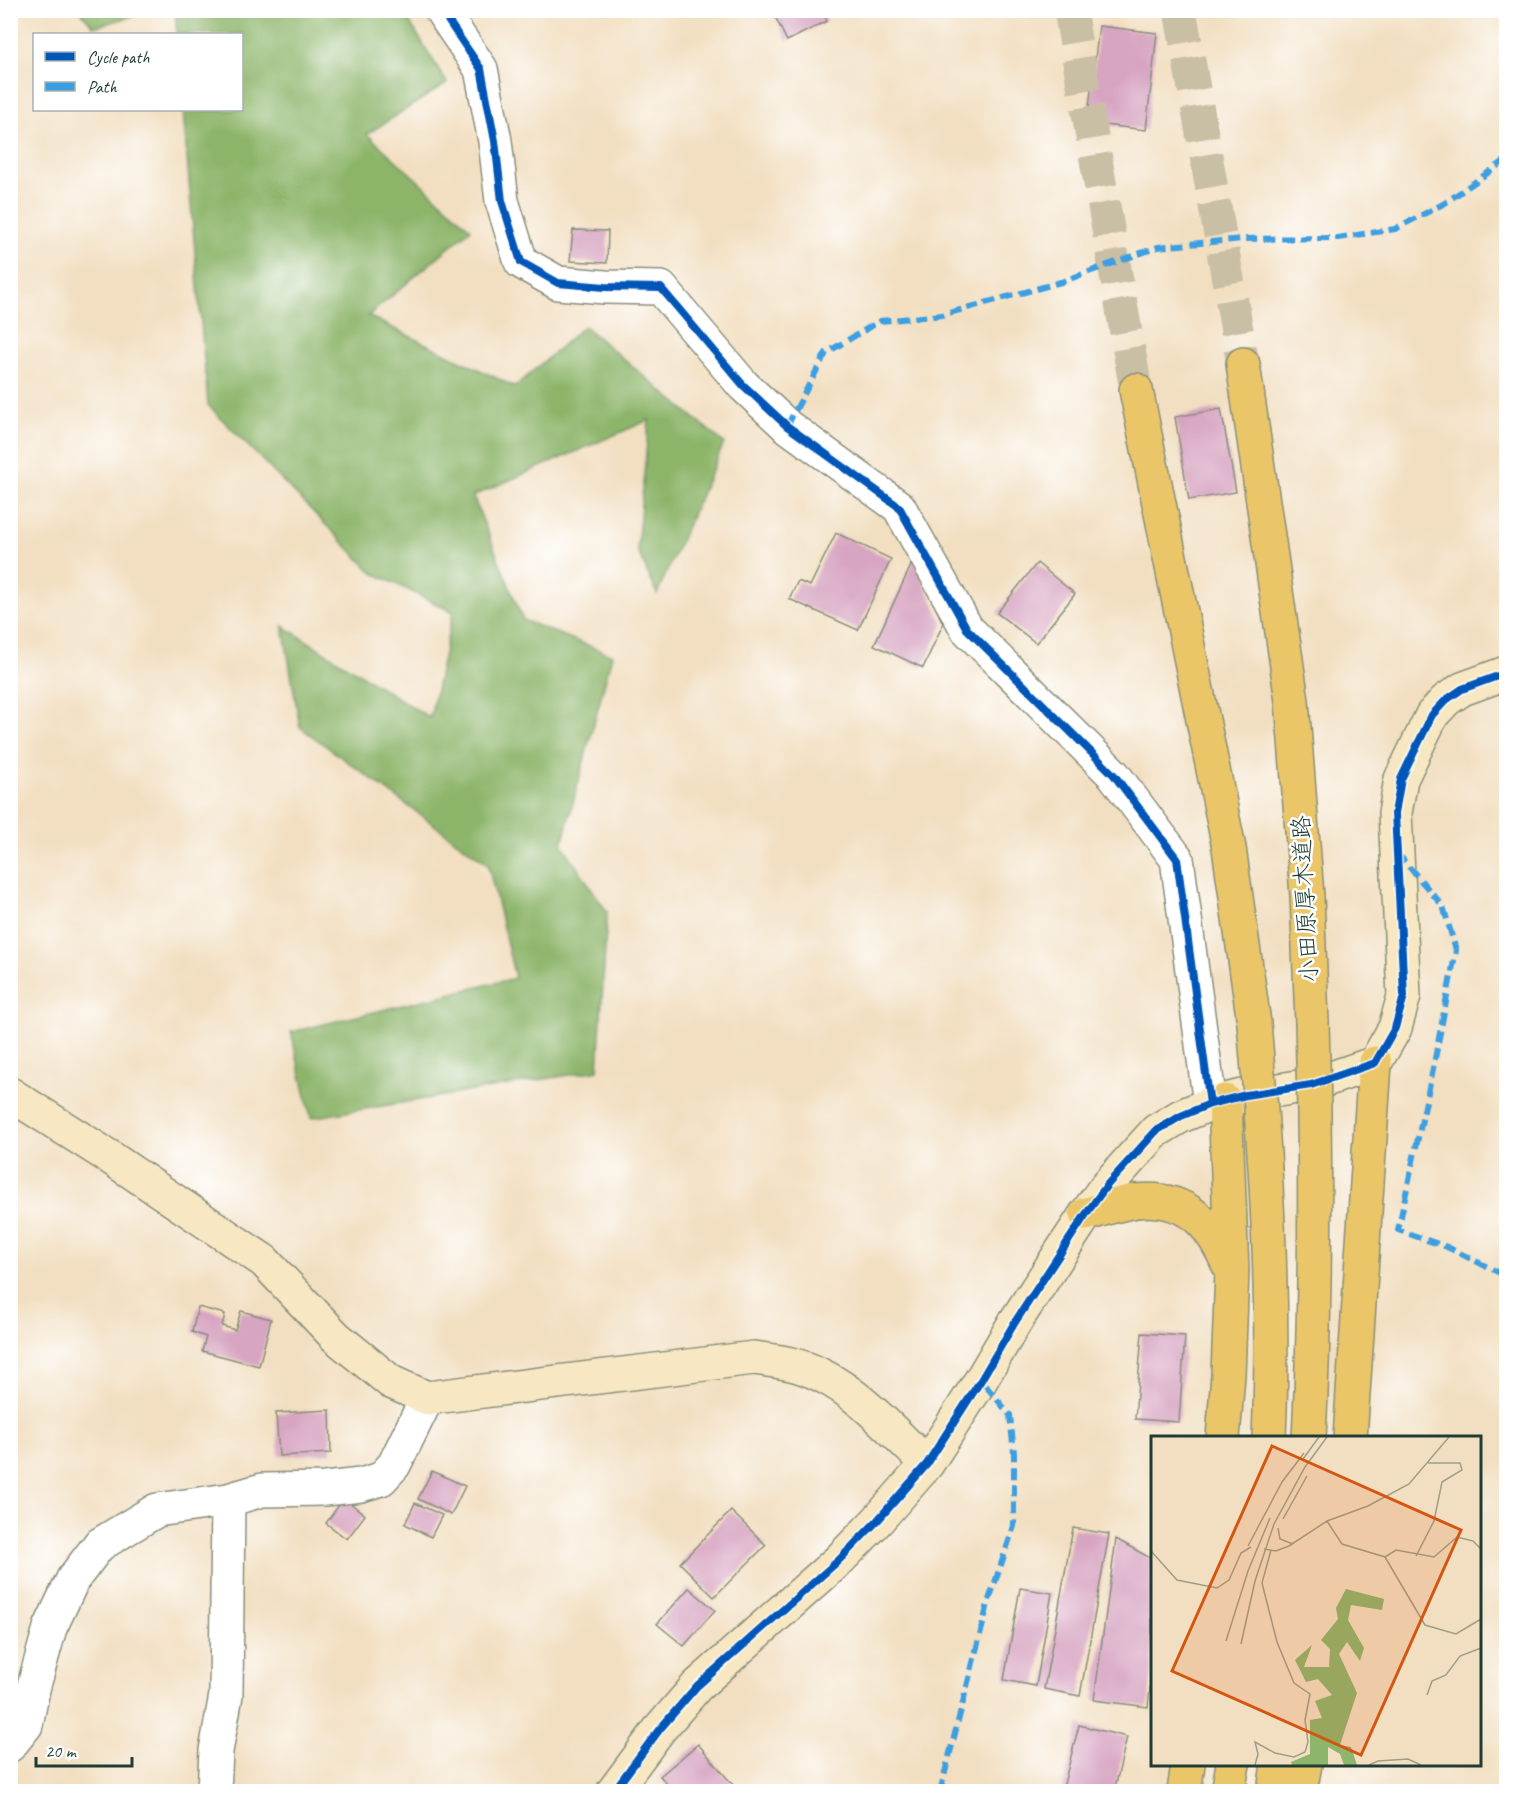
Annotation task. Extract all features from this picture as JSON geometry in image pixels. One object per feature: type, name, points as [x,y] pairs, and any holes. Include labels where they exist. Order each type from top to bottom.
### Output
[{"type":"highway","name":"小田原厚木道路","points":[[1243,364],[1292,701],[1307,896],[1315,1170],[1314,1300],[1309,1436]]},
{"type":"highway","points":[[1136,390],[1228,848],[1254,1023],[1264,1140],[1271,1292],[1269,1436]]},
{"type":"highway","points":[[1350,1436],[1375,1063]]},
{"type":"highway","points":[[1217,1103],[1232,1271],[1223,1436]]},
{"type":"highway","points":[[1086,1214],[1136,1201],[1164,1201],[1185,1208],[1206,1225],[1219,1242],[1232,1271]]},
{"type":"highway","points":[[1184,1791],[1188,1766]]},
{"type":"highway","points":[[1228,1791],[1233,1766]]},
{"type":"highway","points":[[1274,1791],[1278,1766]]},
{"type":"highway","points":[[1300,1791],[1305,1766]]},
{"type":"street","points":[[441,10],[481,69],[495,141],[502,201],[521,262],[558,283],[661,288],[743,386],[787,426],[899,507],[967,628],[1114,775],[1177,859],[1217,1103]]},
{"type":"street","points":[[613,1791],[659,1730],[697,1686],[838,1561],[927,1464],[1015,1322],[1086,1214],[1107,1185],[1156,1131],[1181,1116],[1217,1103],[1246,1095],[1311,1085],[1375,1063],[1395,1028],[1404,996],[1395,813],[1401,779],[1432,715],[1446,700],[1462,689],[1506,673]]},
{"type":"street","points":[[10,1094],[108,1156],[264,1262],[336,1337],[391,1382],[427,1398],[754,1358],[792,1364],[832,1381],[864,1405],[927,1464]]},
{"type":"street","points":[[10,1745],[26,1725],[33,1689],[50,1628],[73,1579],[99,1545],[157,1510],[228,1500],[262,1490],[325,1489],[361,1485],[381,1479],[394,1465],[427,1398]]},
{"type":"street","points":[[214,1791],[216,1751],[226,1695],[228,1500]]},
{"type":"green space","points":[[80,11],[151,11],[94,27]]},
{"type":"green space","points":[[175,11],[403,11],[447,83],[367,134],[471,229],[368,316],[515,387],[584,326],[724,443],[657,594],[637,549],[649,420],[473,496],[523,620],[612,655],[562,844],[607,912],[598,1070],[311,1118],[291,1032],[515,978],[488,864],[300,727],[283,626],[430,718],[453,612],[373,573],[208,405],[183,111],[243,111],[243,33],[177,33]]},
{"type":"building","points":[[772,10],[822,10],[827,21],[787,41]]},
{"type":"building","points":[[1099,26],[1157,33],[1146,130],[1087,123]]},
{"type":"building","points":[[573,230],[608,231],[607,263],[570,261]]},
{"type":"building","points":[[1221,409],[1236,492],[1189,500],[1175,417]]},
{"type":"building","points":[[836,533],[891,559],[858,630],[789,599],[798,581],[810,586]]},
{"type":"building","points":[[914,559],[943,624],[923,668],[874,645]]},
{"type":"building","points":[[1037,563],[1075,594],[1036,643],[997,613]]},
{"type":"building","points":[[198,1307],[225,1314],[222,1326],[235,1330],[241,1311],[271,1319],[259,1366],[202,1351],[206,1337],[192,1332]]},
{"type":"building","points":[[1142,1333],[1185,1336],[1179,1422],[1135,1419]]},
{"type":"building","points":[[330,1410],[331,1453],[279,1456],[276,1413]]},
{"type":"building","points":[[432,1471],[465,1486],[451,1515],[418,1499]]},
{"type":"building","points":[[344,1498],[365,1515],[347,1539],[326,1523]]},
{"type":"building","points":[[415,1503],[442,1515],[431,1537],[405,1524]]},
{"type":"building","points":[[731,1511],[766,1545],[714,1597],[680,1563]]},
{"type":"building","points":[[1073,1528],[1109,1534],[1080,1696],[1044,1689]]},
{"type":"building","points":[[1116,1539],[1151,1558],[1151,1681],[1148,1707],[1094,1700]]},
{"type":"building","points":[[689,1588],[715,1610],[684,1646],[657,1624]]},
{"type":"building","points":[[1020,1588],[1052,1593],[1036,1686],[1004,1680]]},
{"type":"building","points":[[1079,1725],[1127,1737],[1114,1792],[1062,1792]]},
{"type":"building","points":[[698,1744],[739,1792],[674,1792],[660,1776]]},
{"type":"tunnel","points":[[1070,10],[1136,390]]},
{"type":"tunnel","points":[[1180,10],[1243,364]]},
{"type":"marked path","points":[[787,426],[826,353],[880,321],[942,315],[1061,282],[1158,247],[1243,239],[1338,238],[1395,229],[1445,203],[1506,160]]},
{"type":"marked path","points":[[1397,853],[1443,906],[1456,950],[1398,1230],[1447,1247],[1506,1276]]},
{"type":"marked path","points":[[940,1792],[989,1600],[1014,1526],[1014,1453],[1010,1415],[981,1380]]},
{"type":"cycle path","points":[[441,10],[481,69],[495,141],[502,201],[521,262],[558,283],[661,288],[743,385],[787,426],[899,507],[967,629],[1114,775],[1177,859],[1210,1104]]},
{"type":"cycle path","points":[[613,1792],[659,1730],[697,1686],[838,1561],[927,1464],[1015,1322],[1086,1214],[1107,1185],[1156,1131],[1181,1116],[1210,1104],[1246,1095],[1311,1085],[1375,1063],[1395,1028],[1404,996],[1395,813],[1401,779],[1432,715],[1446,700],[1462,689],[1506,673]]}]
